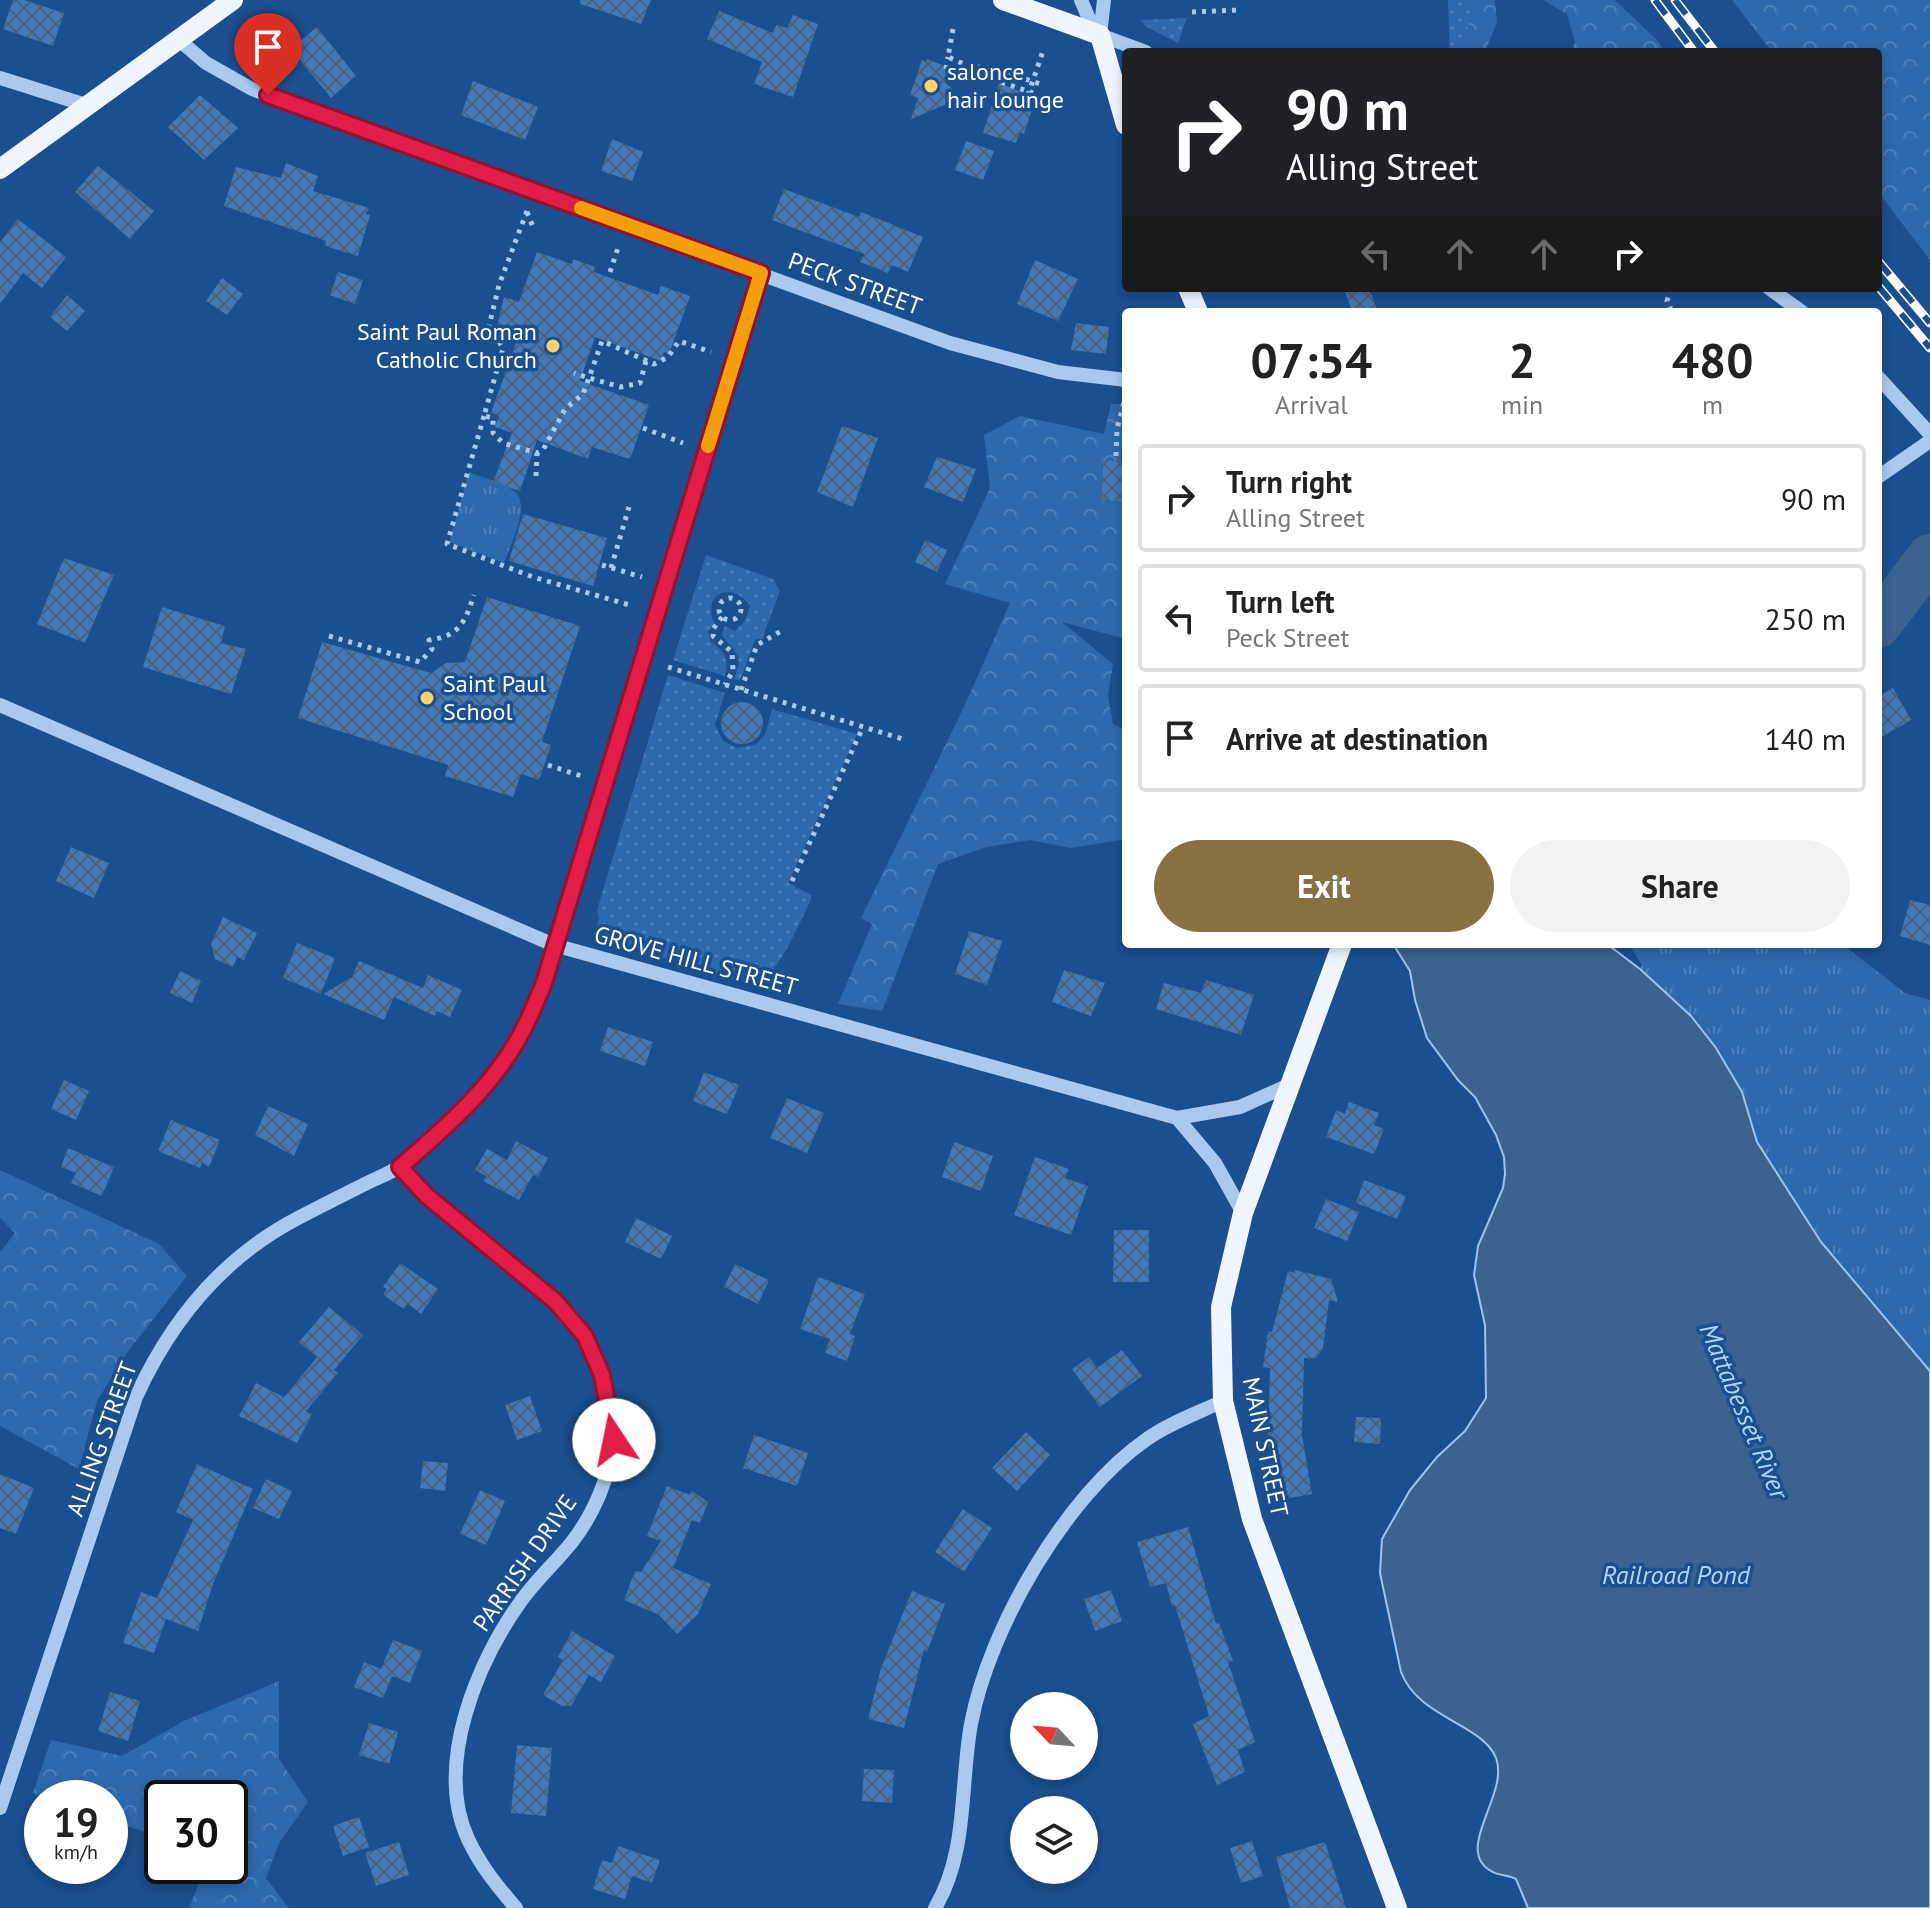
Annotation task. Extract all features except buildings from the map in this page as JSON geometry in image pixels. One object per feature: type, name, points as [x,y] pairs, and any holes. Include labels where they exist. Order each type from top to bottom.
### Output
[{"type":"main road","points":[[0,169],[233,0]]},
{"type":"main road","points":[[1003,0],[1100,35],[1122,111]]},
{"type":"main road","name":"MAIN STREET","points":[[1340,948],[1287,1086],[1243,1213],[1221,1307],[1223,1401],[1252,1519],[1397,1908]]},
{"type":"street","points":[[1081,0],[1100,35],[1135,48]]},
{"type":"street","points":[[1100,35],[1104,0]]},
{"type":"street","name":"PECK STREET","points":[[179,40],[206,63],[252,89],[950,343],[1058,372],[1122,380]]},
{"type":"street","points":[[0,78],[86,105]]},
{"type":"street","name":"ALLING STREET","points":[[0,1808],[136,1397],[152,1361],[171,1330],[200,1293],[237,1258],[281,1227],[400,1167],[446,1127],[487,1084],[522,1034],[543,986],[761,273]]},
{"type":"street","points":[[1774,292],[1796,308]]},
{"type":"street","points":[[1882,381],[1930,434]]},
{"type":"street","points":[[1882,474],[1930,441]]},
{"type":"street","name":"GROVE HILL STREET","points":[[0,705],[554,945],[1177,1118],[1240,1107],[1287,1086]]},
{"type":"street","points":[[1177,1118],[1215,1163],[1243,1213]]},
{"type":"street","name":"PARRISH DRIVE","points":[[400,1167],[427,1196],[555,1301],[585,1336],[602,1375],[614,1440],[602,1491],[574,1540],[523,1599],[496,1639],[473,1692],[458,1745],[456,1787],[467,1837],[489,1876],[516,1908]]},
{"type":"street","points":[[935,1908],[958,1843],[971,1724],[985,1670],[1031,1574],[1068,1519],[1106,1474],[1147,1438],[1223,1401]]},
{"type":"path","points":[[1192,12],[1239,10]]},
{"type":"path","points":[[946,69],[953,29]]},
{"type":"path","points":[[992,79],[1030,94],[1036,83],[1044,48]]},
{"type":"path","points":[[948,57],[968,66],[996,69],[1036,83]]},
{"type":"path","points":[[533,227],[527,211],[499,285],[489,326],[503,348],[447,544],[533,577],[633,606]]},
{"type":"path","points":[[610,272],[619,245]]},
{"type":"path","points":[[484,416],[493,418],[493,433],[503,443],[537,453],[543,450],[565,409],[583,394],[602,341],[654,364],[668,357],[679,341],[711,352]]},
{"type":"path","points":[[574,373],[621,387],[640,383],[646,361]]},
{"type":"path","points":[[1116,456],[1117,429],[1122,410]]},
{"type":"path","points":[[643,428],[683,443]]},
{"type":"path","points":[[536,476],[537,453]]},
{"type":"path","points":[[611,568],[629,507]]},
{"type":"path","points":[[602,565],[642,577]]},
{"type":"path","points":[[329,636],[420,662],[432,649],[429,640],[446,638],[460,627],[474,595]]},
{"type":"path","points":[[726,598],[737,600],[741,606],[739,617],[729,621],[722,617],[719,610],[721,603],[726,598]]},
{"type":"path","points":[[722,617],[713,629],[713,636],[732,652],[733,671],[725,685]]},
{"type":"path","points":[[741,690],[757,645],[783,630]]},
{"type":"path","points":[[668,667],[906,740]]},
{"type":"path","points":[[792,881],[863,727]]},
{"type":"path","points":[[548,765],[581,776]]},
{"type":"green space","points":[[1448,0],[1474,0],[1464,48],[1450,48]]},
{"type":"green space","points":[[1474,0],[1495,0],[1497,22],[1487,48],[1464,48]]},
{"type":"green space","points":[[1543,0],[1615,0],[1662,48],[1573,48],[1575,42],[1567,14]]},
{"type":"green space","points":[[1732,0],[1930,0],[1930,260],[1882,197],[1882,48],[1769,48]]},
{"type":"green space","points":[[1187,18],[1178,43],[1145,26],[1141,20]]},
{"type":"green space","points":[[1111,404],[1122,404],[1121,461],[1103,461],[1101,500],[1122,502],[1122,638],[1062,622],[1113,664],[1108,695],[1113,724],[1122,729],[1122,840],[1071,848],[1030,840],[987,847],[938,864],[882,1011],[838,1004],[872,924],[861,918],[964,707],[1010,603],[945,584],[990,488],[984,435],[1020,416],[1104,434]]},
{"type":"green space","points":[[469,472],[505,486],[519,498],[518,526],[504,563],[449,542]]},
{"type":"green space","points":[[706,555],[773,579],[780,591],[762,639],[755,639],[740,681],[734,679],[739,664],[737,654],[722,635],[725,626],[735,631],[745,621],[750,605],[735,593],[720,593],[715,597],[711,612],[714,623],[708,632],[711,642],[725,656],[725,676],[673,660]]},
{"type":"green space","points":[[668,675],[725,693],[715,725],[723,741],[737,748],[755,745],[765,735],[772,709],[857,734],[788,883],[811,895],[811,900],[779,962],[762,981],[752,985],[593,936],[599,919],[597,910]]},
{"type":"green space","points":[[1631,948],[1847,948],[1905,993],[1930,1000],[1930,1371],[1821,1242],[1757,1142],[1742,1092],[1716,1048],[1691,1016],[1640,969],[1642,965]]},
{"type":"green space","points":[[0,1170],[159,1244],[187,1276],[129,1350],[97,1401],[79,1469],[0,1426],[0,1252],[15,1233],[0,1218]]},
{"type":"green space","points":[[279,1681],[279,1759],[308,1802],[279,1843],[266,1878],[289,1908],[189,1908],[199,1884],[248,1884],[248,1780],[144,1780],[144,1832],[128,1826],[128,1780],[37,1780],[51,1740],[122,1756],[184,1721]]},
{"type":"water","name":"Railroad Pond","points":[[1396,948],[1612,948],[1640,969],[1691,1016],[1716,1048],[1742,1092],[1757,1142],[1821,1242],[1930,1371],[1930,1908],[1528,1908],[1516,1879],[1493,1872],[1482,1863],[1478,1851],[1479,1836],[1496,1788],[1496,1758],[1489,1746],[1478,1737],[1435,1710],[1409,1688],[1401,1672],[1380,1573],[1382,1539],[1410,1490],[1437,1457],[1465,1431],[1486,1398],[1485,1325],[1474,1275],[1478,1246],[1503,1188],[1504,1157],[1475,1097],[1458,1080],[1427,1038],[1410,971]]},
{"type":"waterway","name":"Mattabesset River","points":[[1882,620],[1930,557]]},
{"type":"railway","points":[[1655,0],[1691,48]]},
{"type":"railway","points":[[1675,0],[1712,48]]},
{"type":"railway","points":[[1882,266],[1930,323]]},
{"type":"railway","points":[[1882,291],[1930,348]]},
{"type":"slow traffic","points":[[581,208],[761,273],[708,446]]},
{"type":"place","name":"salonce hair lounge","points":[[931,86]]},
{"type":"place","name":"Saint Paul Roman Catholic Church","points":[[553,346]]},
{"type":"place","name":"Saint Paul School","points":[[427,698]]},
{"type":"route","points":[[268,95],[761,273],[543,986],[522,1034],[487,1084],[446,1127],[400,1167],[427,1196],[555,1301],[585,1336],[602,1375],[614,1440]]}]
